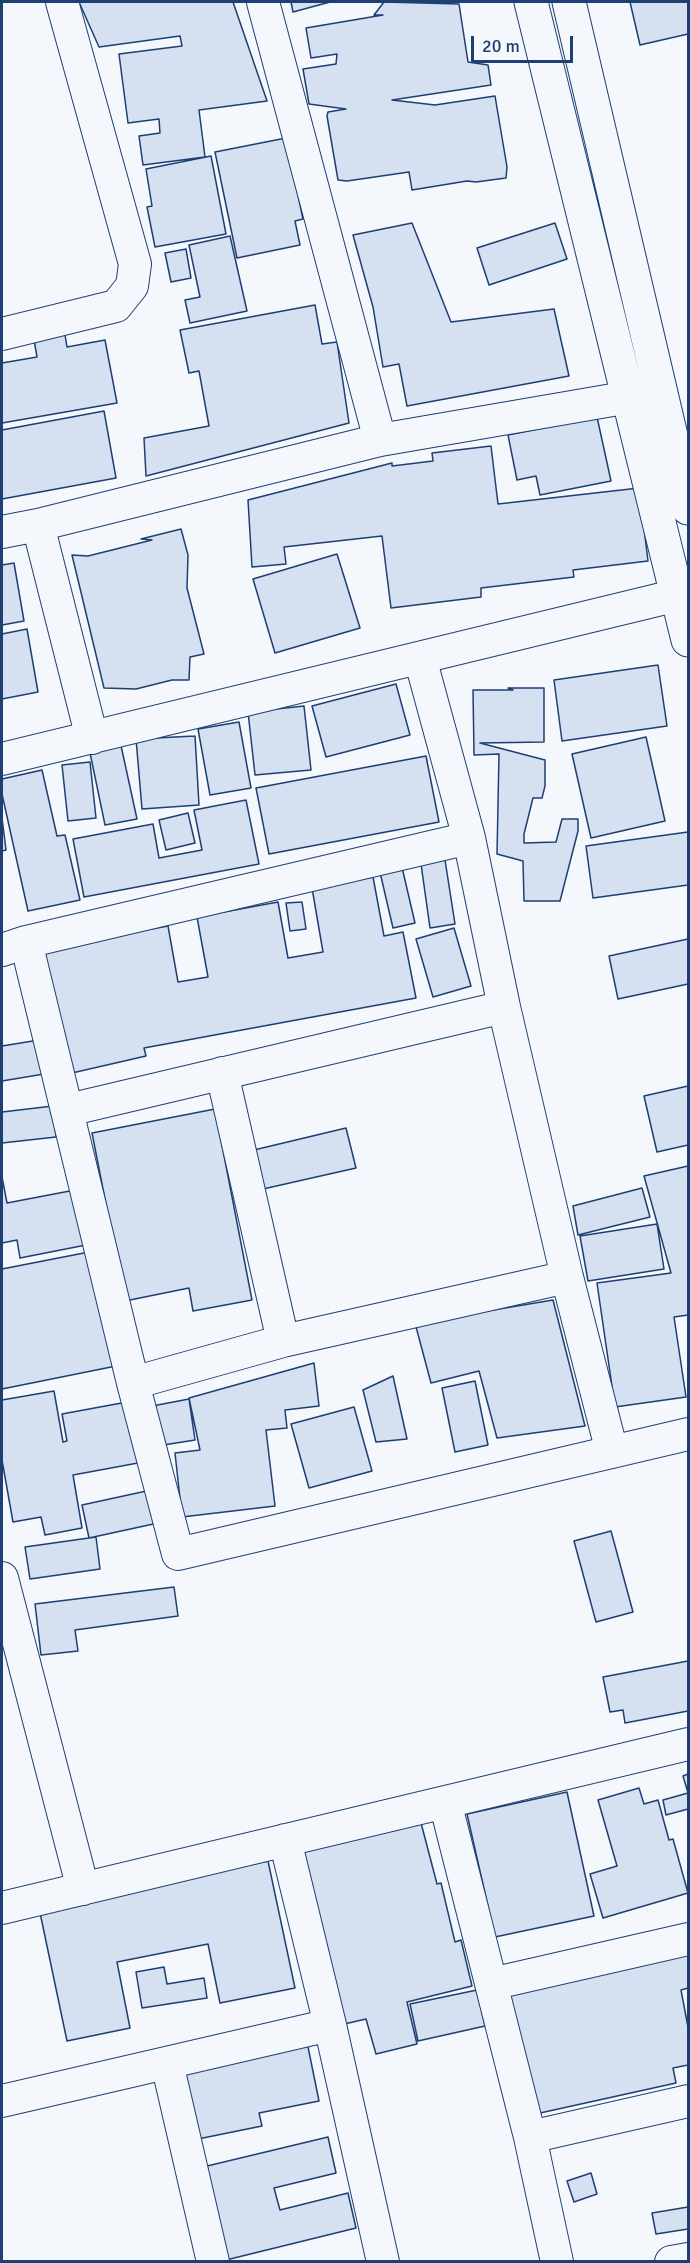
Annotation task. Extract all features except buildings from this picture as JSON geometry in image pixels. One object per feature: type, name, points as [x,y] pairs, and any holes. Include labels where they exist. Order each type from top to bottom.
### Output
[{"type":"street","points":[[2,334],[116,306],[132,286],[135,264],[62,2]]},
{"type":"street","points":[[263,2],[380,440]]},
{"type":"street","points":[[531,2],[630,397],[670,459],[678,595],[688,640]]},
{"type":"street","points":[[569,2],[670,459],[688,508]]},
{"type":"street","points":[[2,532],[380,440],[630,397]]},
{"type":"street","points":[[38,525],[92,738]]},
{"type":"street","points":[[2,759],[678,595]]},
{"type":"street","points":[[420,658],[469,838],[504,1007],[567,1277],[612,1452]]},
{"type":"street","points":[[469,838],[14,946],[68,1110],[133,1383],[178,1554],[688,1434]]},
{"type":"street","points":[[68,1110],[504,1007]]},
{"type":"street","points":[[222,1073],[283,1341]]},
{"type":"street","points":[[133,1383],[283,1341],[567,1277]]},
{"type":"street","points":[[3,1597],[83,1889]]},
{"type":"street","points":[[2,1908],[688,1744]]},
{"type":"street","points":[[445,1802],[530,2137],[557,2262]]},
{"type":"street","points":[[285,1840],[384,2262]]},
{"type":"street","points":[[491,1984],[688,1939]]},
{"type":"street","points":[[2,2102],[330,2025]]},
{"type":"street","points":[[167,2063],[213,2262]]},
{"type":"street","points":[[530,2137],[688,2101]]},
{"type":"street","points":[[670,2262],[688,2259]]}]
